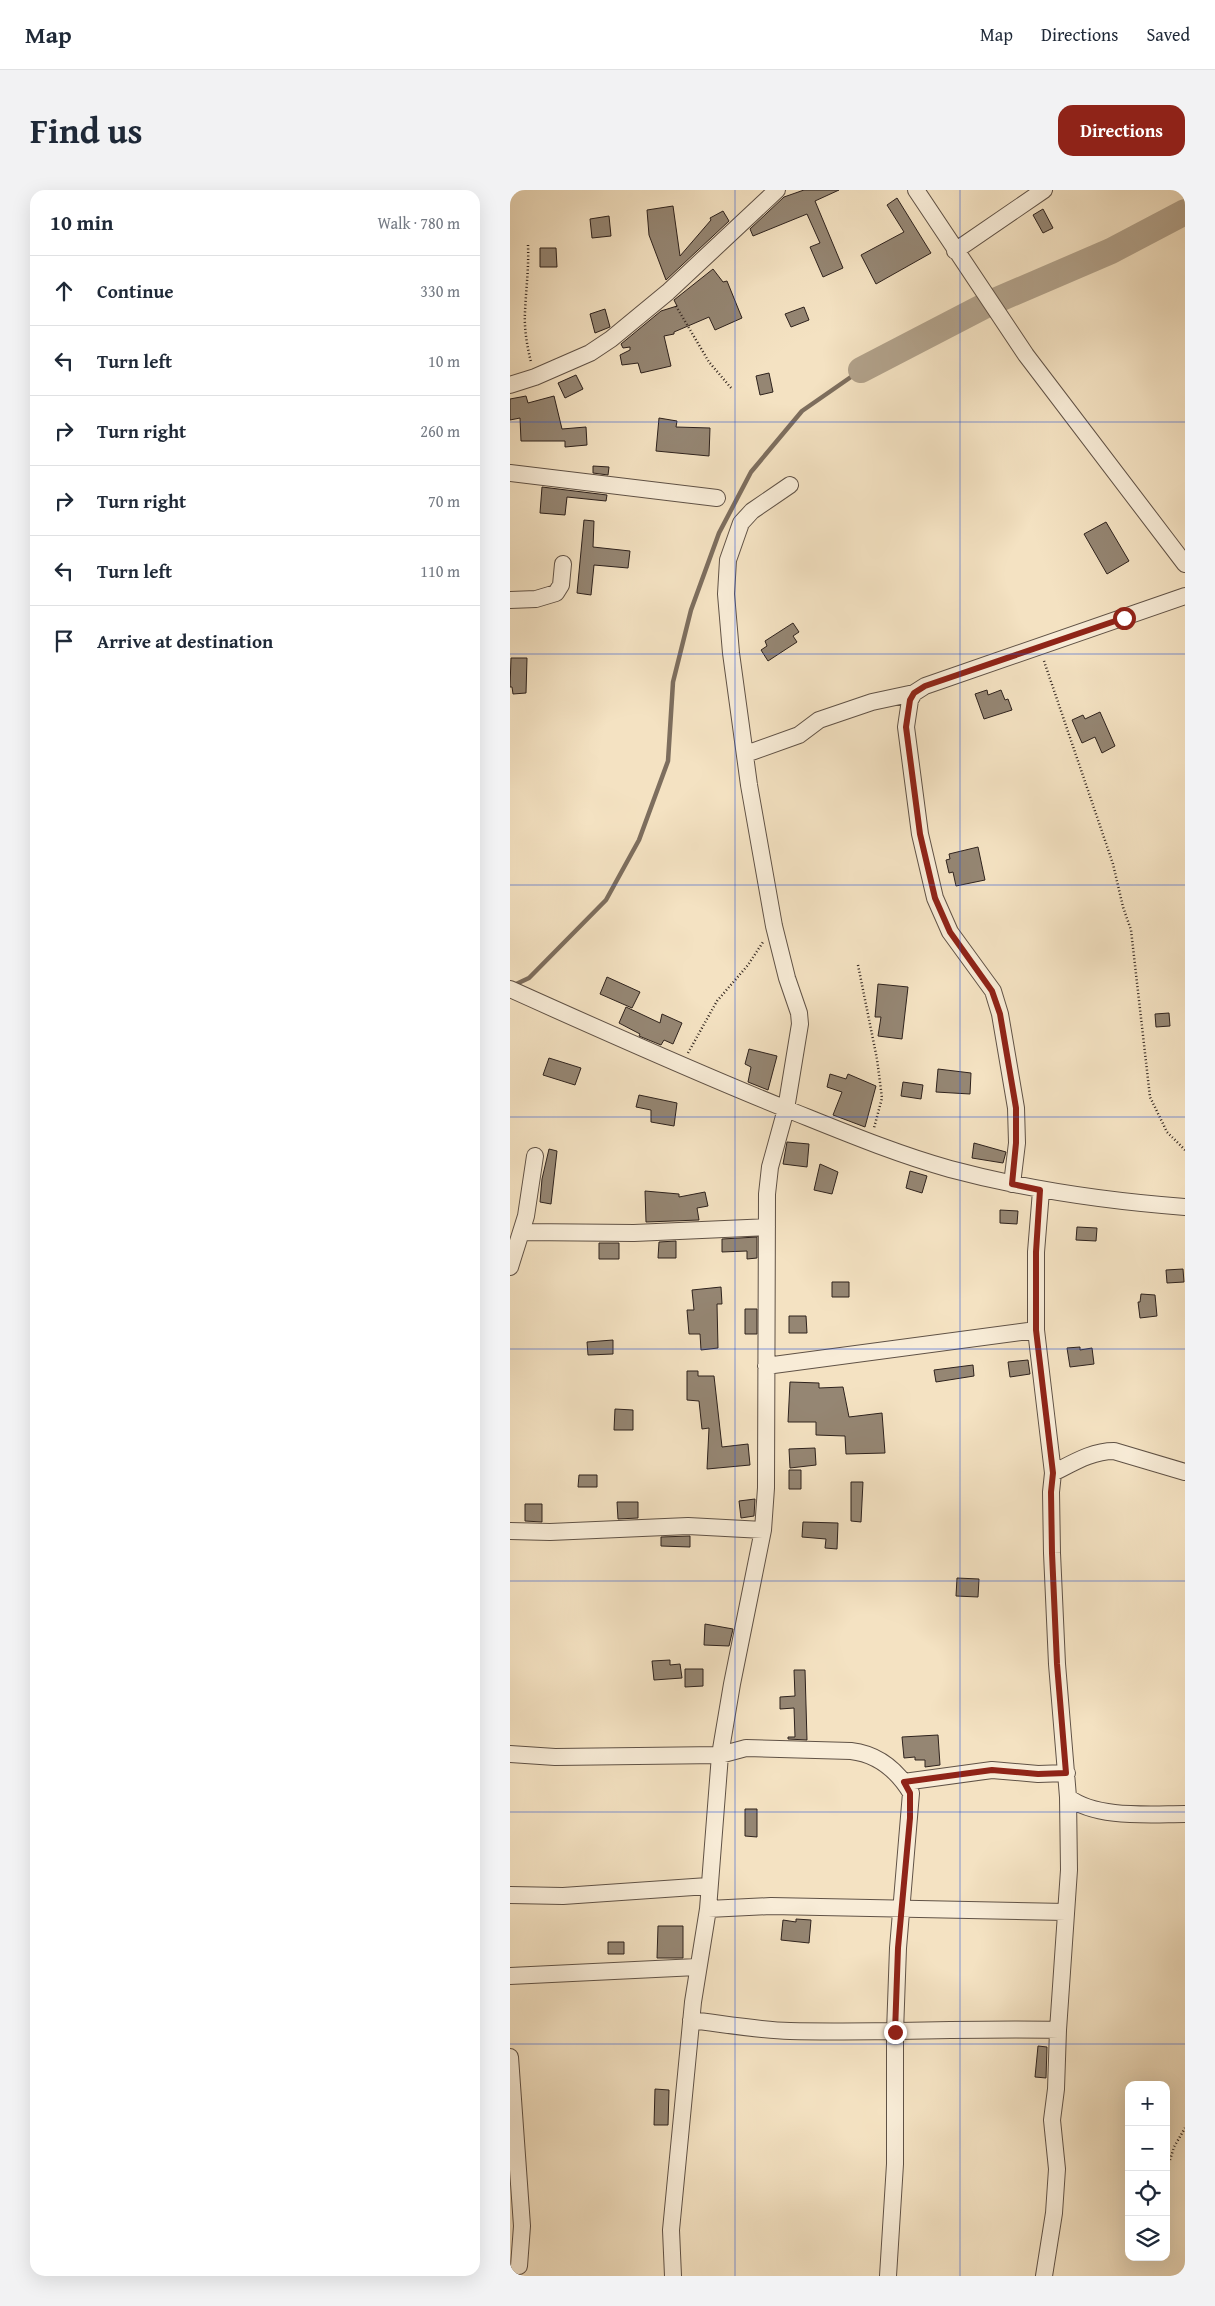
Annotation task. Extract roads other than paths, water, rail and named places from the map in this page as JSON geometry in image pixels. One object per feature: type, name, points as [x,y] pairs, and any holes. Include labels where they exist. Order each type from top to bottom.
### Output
[{"type":"street","points":[[510,385],[535,377],[590,354],[668,292],[777,190]]},
{"type":"street","points":[[916,190],[955,251],[1026,354],[1185,564]]},
{"type":"street","points":[[955,251],[1044,190]]},
{"type":"street","points":[[510,473],[717,498]]},
{"type":"street","points":[[673,2276],[671,2230],[697,1967],[708,1909],[708,1886],[720,1755],[732,1684],[763,1530],[766,1488],[767,1194],[770,1167],[786,1109],[800,1024],[799,1013],[787,978],[774,926],[749,786],[731,654],[726,594],[728,560],[742,523],[752,511],[790,485]]},
{"type":"street","points":[[510,600],[536,599],[556,593],[561,585],[563,564]]},
{"type":"street","points":[[746,754],[799,735],[819,720],[872,702],[914,693],[925,686],[1185,596]]},
{"type":"street","points":[[914,693],[908,710],[906,727],[920,834],[935,898],[950,932],[992,991],[1000,1014],[1016,1108],[1016,1143],[1012,1184]]},
{"type":"street","points":[[510,990],[682,1067],[869,1144],[950,1169],[1040,1190],[1132,1203],[1185,1207]]},
{"type":"street","points":[[510,1267],[522,1232],[535,1156]]},
{"type":"street","points":[[1040,1190],[1036,1252],[1036,1330],[1053,1473],[1051,1492],[1052,1545],[1057,1664],[1068,1797],[1069,1870],[1058,2030],[1058,2064],[1052,2120],[1057,2168],[1054,2213],[1044,2276]]},
{"type":"street","points":[[522,1232],[634,1233],[766,1227]]},
{"type":"street","points":[[766,1366],[1036,1330]]},
{"type":"street","points":[[1053,1473],[1092,1454],[1104,1451],[1114,1451],[1185,1472]]},
{"type":"street","points":[[510,1531],[559,1532],[688,1526],[763,1530]]},
{"type":"street","points":[[510,1754],[555,1757],[720,1755],[746,1748],[851,1750],[864,1752],[886,1765],[904,1782],[910,1793],[895,2032],[895,2164],[888,2276]]},
{"type":"street","points":[[904,1782],[992,1770],[1038,1774],[1066,1773]]},
{"type":"street","points":[[1068,1797],[1078,1805],[1106,1811],[1185,1814]]},
{"type":"street","points":[[510,1895],[563,1896],[708,1886]]},
{"type":"street","points":[[708,1909],[770,1906],[1066,1912]]},
{"type":"street","points":[[510,1976],[697,1967]]},
{"type":"street","points":[[691,2020],[777,2030],[895,2032],[983,2029],[1058,2030]]},
{"type":"street","points":[[510,2057],[522,2226],[519,2266]]},
{"type":"waterway","points":[[861,370],[990,303],[1111,251],[1185,212]]},
{"type":"waterway","points":[[514,985],[529,978],[606,900],[639,840],[668,761],[673,682],[691,610],[719,533],[751,472],[802,411],[861,370]]}]
